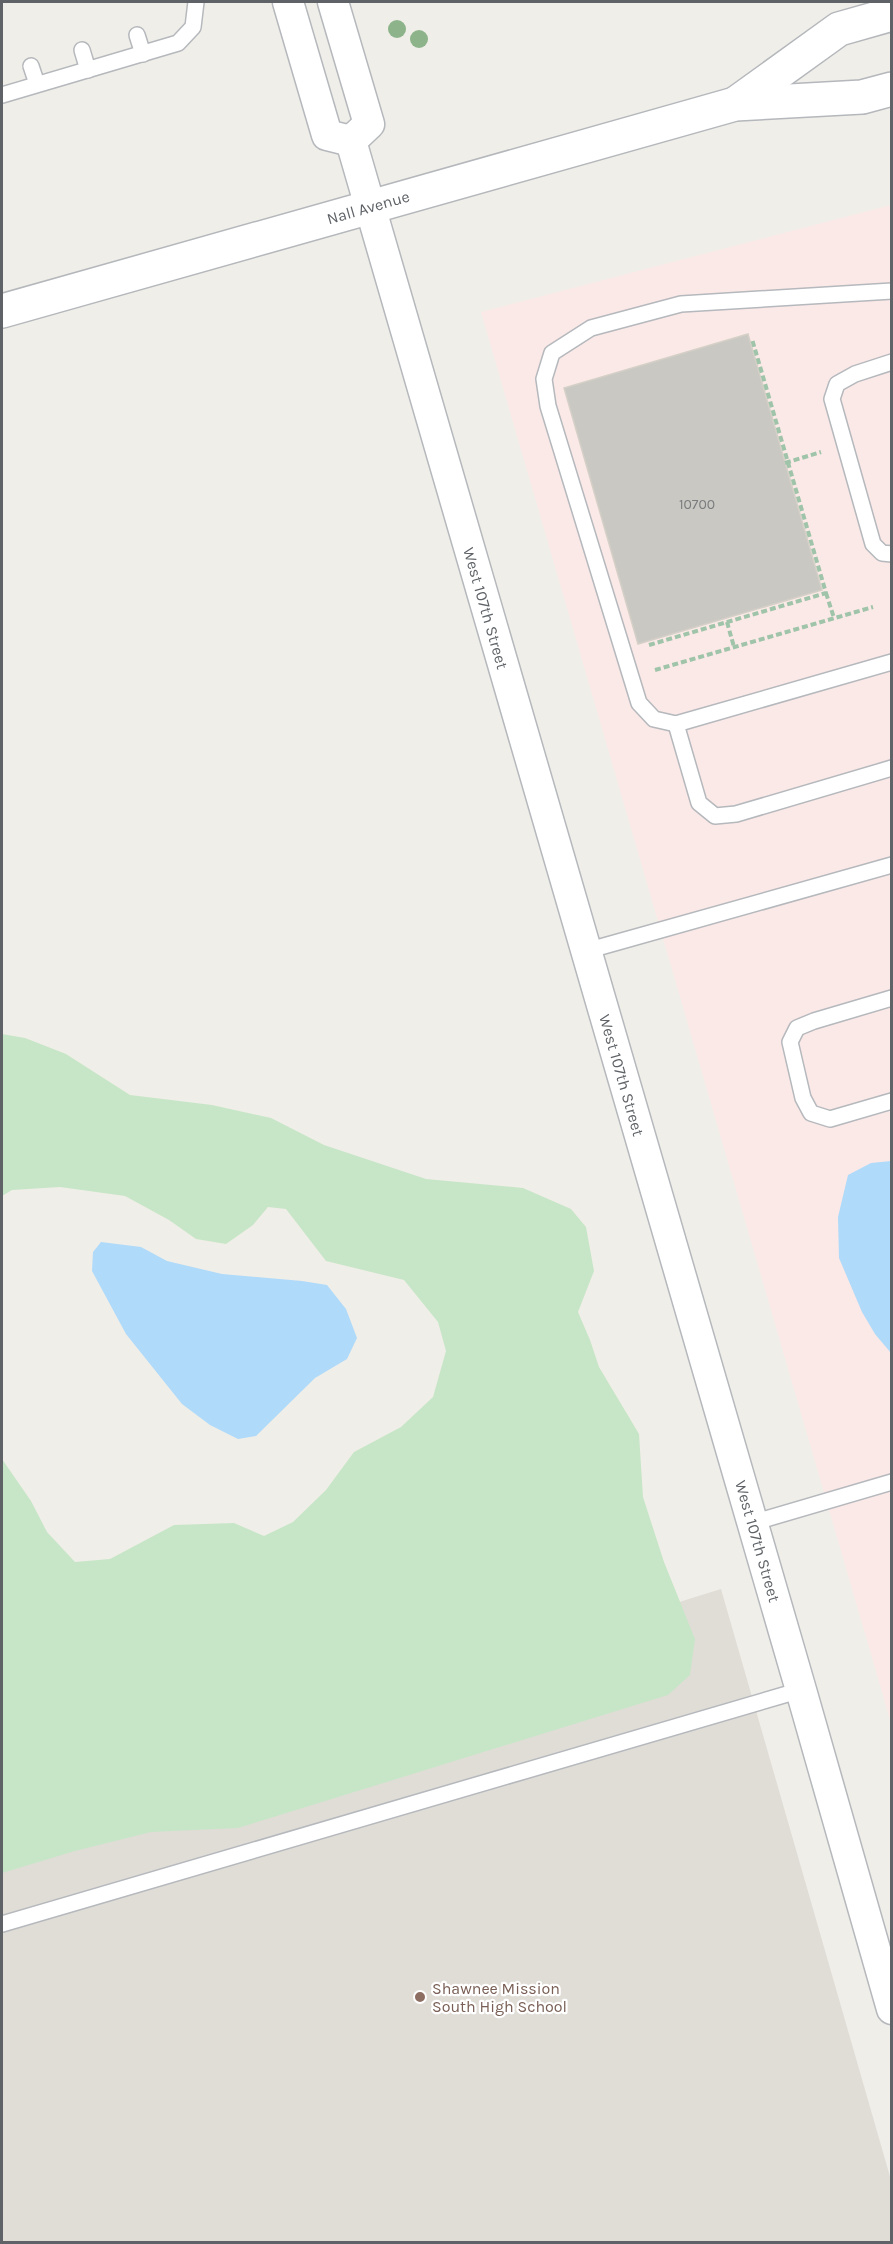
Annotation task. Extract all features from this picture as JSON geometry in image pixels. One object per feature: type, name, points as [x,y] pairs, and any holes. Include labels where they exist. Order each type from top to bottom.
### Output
[{"type":"main road","name":"Nall Avenue","points":[[735,104],[839,30],[891,14]]},
{"type":"main road","name":"Nall Avenue","points":[[2,311],[735,104],[862,97],[891,89]]},
{"type":"street","points":[[288,2],[327,135],[351,141],[369,124],[333,2]]},
{"type":"street","name":"West 107th Street","points":[[351,141],[753,1523],[891,2009]]},
{"type":"lane","points":[[2,95],[178,43],[193,27],[196,2]]},
{"type":"lane","points":[[137,35],[143,54]]},
{"type":"lane","points":[[82,50],[88,70]]},
{"type":"lane","points":[[31,66],[37,84]]},
{"type":"lane","points":[[891,291],[681,304],[591,328],[552,353],[544,379],[548,406],[639,704],[654,719],[676,724],[891,662]]},
{"type":"lane","points":[[891,362],[855,374],[837,384],[832,399],[873,544],[882,553],[891,554]]},
{"type":"lane","points":[[676,724],[699,803],[715,816],[736,814],[891,768]]},
{"type":"lane","points":[[586,951],[891,865]]},
{"type":"lane","points":[[891,998],[797,1028],[790,1042],[803,1098],[811,1113],[830,1119],[891,1101]]},
{"type":"lane","points":[[753,1523],[891,1482]]},
{"type":"lane","points":[[2,1924],[801,1690]]},
{"type":"path","points":[[752,339],[786,462],[834,618]]},
{"type":"path","points":[[786,462],[825,451]]},
{"type":"path","points":[[648,645],[826,593]]},
{"type":"path","points":[[644,673],[873,607]]},
{"type":"path","points":[[727,622],[734,647]]},
{"type":"shaded area","points":[[891,205],[891,1723],[481,312]]},
{"type":"shaded area","name":"Shawnee Mission South High School","points":[[721,1589],[891,2180],[891,2242],[2,2242],[2,1813]]},
{"type":"green space","points":[[2,1034],[25,1038],[66,1054],[130,1095],[212,1105],[271,1118],[324,1145],[426,1179],[523,1188],[571,1209],[586,1227],[594,1271],[578,1312],[599,1367],[639,1434],[643,1497],[664,1562],[695,1639],[690,1675],[668,1695],[238,1828],[151,1832],[75,1851],[2,1873],[2,1459],[31,1501],[47,1532],[75,1562],[110,1559],[174,1525],[234,1523],[264,1536],[293,1522],[326,1490],[354,1452],[401,1427],[433,1397],[446,1351],[438,1322],[404,1280],[326,1261],[286,1209],[268,1207],[253,1225],[226,1244],[196,1239],[169,1220],[125,1196],[60,1187],[12,1190],[2,1196]]},
{"type":"water","points":[[892,1161],[891,1353],[875,1334],[862,1312],[839,1258],[838,1217],[848,1175],[871,1163]]},
{"type":"water","points":[[101,1242],[141,1247],[167,1261],[222,1274],[327,1285],[346,1309],[357,1338],[347,1359],[315,1378],[256,1436],[238,1439],[210,1425],[182,1404],[126,1334],[92,1271],[93,1252]]},
{"type":"building","points":[[748,334],[822,590],[638,644],[564,388]]},
{"type":"place","name":"Shawnee Mission South High School","points":[[420,1997]]}]
